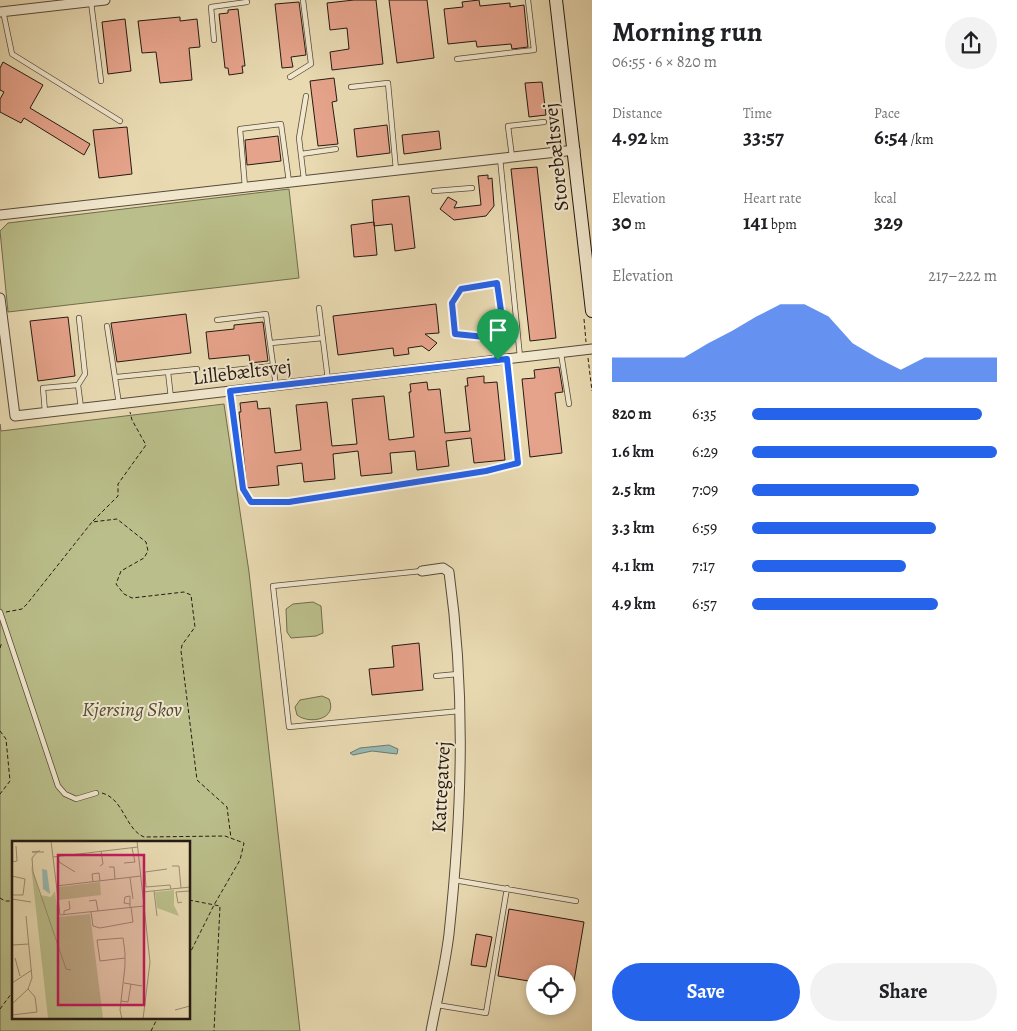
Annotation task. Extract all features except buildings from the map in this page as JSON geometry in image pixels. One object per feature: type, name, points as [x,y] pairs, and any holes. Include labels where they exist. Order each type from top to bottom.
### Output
[{"type":"street","points":[[2,12],[105,0]]},
{"type":"street","name":"Storebæltsvej","points":[[556,0],[589,256],[592,311]]},
{"type":"street","points":[[0,215],[575,150]]},
{"type":"street","name":"Lillebæltsvej","points":[[0,298],[15,416],[592,349]]},
{"type":"street","name":"Kattegatvej","points":[[422,571],[443,568],[449,572],[461,711],[462,765],[449,935],[431,1031]]},
{"type":"lane","points":[[290,77],[311,64],[302,0]]},
{"type":"lane","points":[[457,59],[534,50],[528,0]]},
{"type":"lane","points":[[91,2],[101,81]]},
{"type":"lane","points":[[214,40],[211,7],[247,2]]},
{"type":"lane","points":[[2,12],[12,54],[120,121]]},
{"type":"lane","points":[[351,87],[388,83],[396,170]]},
{"type":"lane","points":[[304,180],[300,138],[306,96]]},
{"type":"lane","points":[[512,157],[508,126],[544,122]]},
{"type":"lane","points":[[245,187],[240,129],[281,124],[289,182]]},
{"type":"lane","points":[[301,154],[336,150]]},
{"type":"lane","points":[[500,158],[520,357]]},
{"type":"lane","points":[[434,191],[472,188]]},
{"type":"lane","points":[[497,283],[504,332],[495,338],[455,334],[452,303],[461,289],[497,283]]},
{"type":"lane","points":[[320,308],[328,380]]},
{"type":"lane","points":[[216,320],[266,314],[276,386]]},
{"type":"lane","points":[[45,412],[43,388],[78,384],[86,374],[78,318]]},
{"type":"lane","points":[[108,326],[112,365],[124,404]]},
{"type":"lane","points":[[271,344],[323,338]]},
{"type":"lane","points":[[230,391],[243,489],[251,502],[289,502],[486,471],[518,463],[502,359],[495,338]]},
{"type":"lane","points":[[561,353],[569,404]]},
{"type":"lane","points":[[215,372],[274,366]]},
{"type":"lane","points":[[117,377],[197,369]]},
{"type":"lane","points":[[168,372],[170,398]]},
{"type":"lane","points":[[78,384],[81,409]]},
{"type":"lane","points":[[422,571],[273,586],[289,727],[461,711]]},
{"type":"lane","points":[[0,612],[58,786],[65,794],[76,799],[96,793]]},
{"type":"lane","points":[[436,676],[459,674]]},
{"type":"lane","points":[[453,880],[576,901]]},
{"type":"lane","points":[[436,1006],[486,1013],[507,888]]},
{"type":"path","points":[[0,612],[22,609],[28,604],[92,522],[118,496],[118,484],[146,445],[124,404]]},
{"type":"path","points":[[92,522],[117,519],[148,547],[144,558],[121,570],[116,584],[124,594],[132,598],[184,592],[191,595],[195,628],[182,645],[181,651],[196,773],[200,784],[226,806],[231,838]]},
{"type":"path","points":[[0,731],[6,739],[10,781],[0,794]]},
{"type":"path","points":[[96,793],[105,793],[114,799],[134,829],[144,837],[231,838],[244,843],[240,860],[214,905],[190,953]]},
{"type":"path","points":[[0,898],[5,901],[12,901]]},
{"type":"path","points":[[190,900],[220,906],[214,1031]]},
{"type":"path","points":[[0,1009],[12,993]]},
{"type":"path","points":[[151,1031],[158,1018]]},
{"type":"green space","points":[[289,189],[299,278],[8,312],[0,231],[8,223]]},
{"type":"green space","name":"Kjersing Skov","points":[[224,404],[249,572],[300,1031],[0,1031],[0,424],[1,431]]},
{"type":"green space","points":[[313,602],[321,606],[323,633],[316,636],[291,638],[287,632],[286,609],[293,604]]},
{"type":"green space","points":[[322,696],[329,699],[331,706],[330,711],[326,715],[315,720],[309,720],[297,715],[295,707],[300,700]]},
{"type":"water","points":[[389,745],[398,749],[397,754],[372,751],[353,755],[350,753],[360,748]]},
{"type":"route","points":[[498,360],[230,391],[243,489],[251,502],[289,502],[486,471],[518,463],[507,359],[498,360],[495,338],[455,334],[452,303],[461,289],[497,283],[504,332],[495,338],[498,360]]}]
